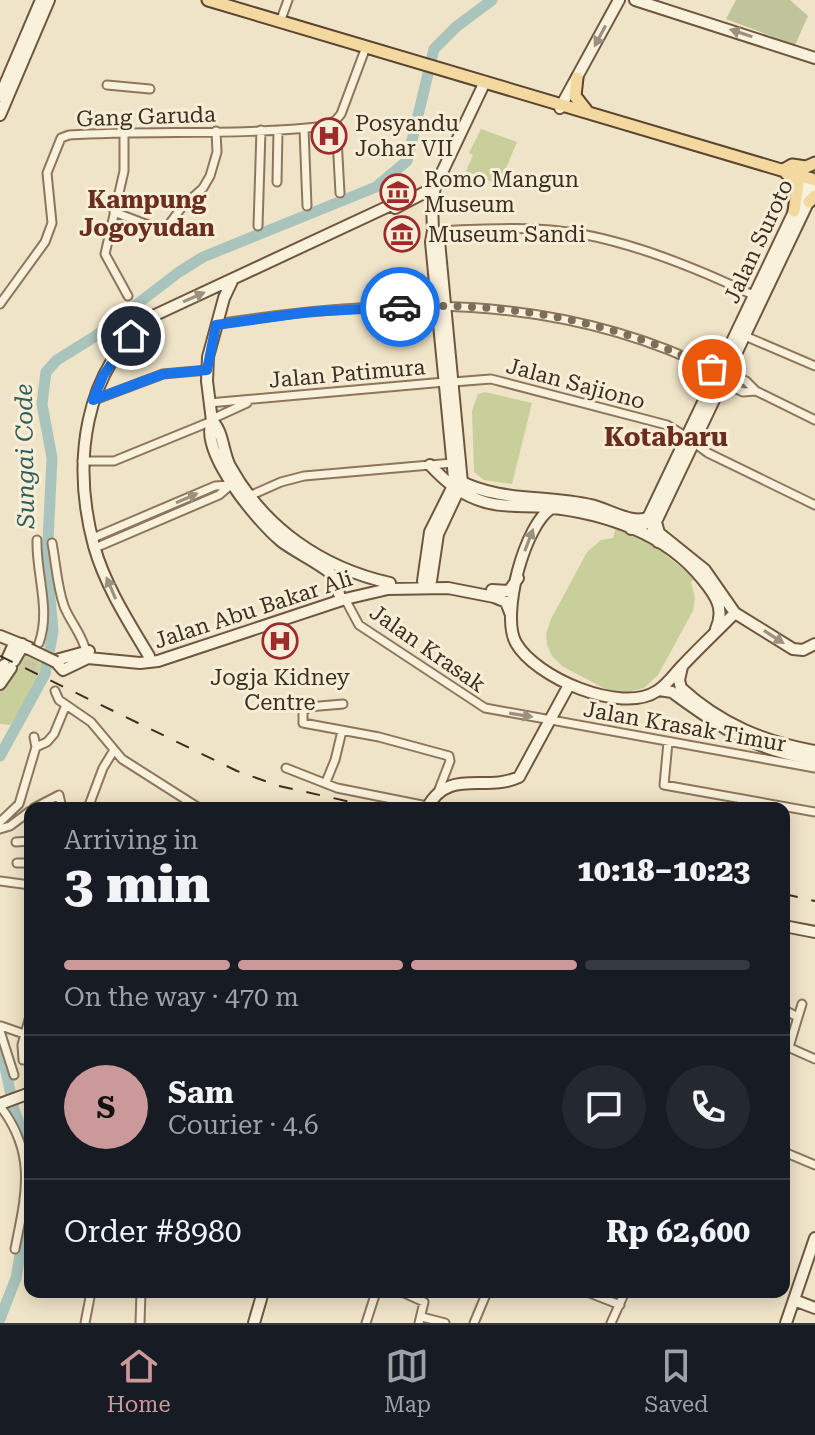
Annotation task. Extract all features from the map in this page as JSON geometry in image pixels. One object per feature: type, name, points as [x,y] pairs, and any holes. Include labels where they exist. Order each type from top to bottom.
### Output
[{"type":"main road","points":[[208,0],[228,3],[280,22],[596,116],[783,170],[814,175]]},
{"type":"main road","points":[[558,104],[569,92],[619,0]]},
{"type":"main road","points":[[635,0],[815,58]]},
{"type":"main road","points":[[0,115],[5,90],[44,3]]},
{"type":"main road","points":[[577,78],[577,101],[596,116]]},
{"type":"main road","points":[[468,79],[535,101],[558,104]]},
{"type":"main road","points":[[427,581],[434,533],[457,485],[439,241],[433,231],[431,208],[435,187],[483,86]]},
{"type":"main road","points":[[783,170],[798,184],[794,211]]},
{"type":"main road","name":"Jalan Suroto","points":[[658,542],[652,532],[653,518],[759,298],[812,199],[814,175]]},
{"type":"main road","name":"Jalan Suroto","points":[[721,375],[745,336],[794,211],[814,175]]},
{"type":"main road","points":[[149,656],[118,603],[88,520],[82,461],[93,400],[109,365],[141,325],[167,309],[435,187]]},
{"type":"main road","points":[[228,289],[266,266]]},
{"type":"main road","points":[[235,278],[216,325],[207,370],[212,420],[217,424],[235,482],[276,525],[310,552],[342,568],[390,583]]},
{"type":"main road","points":[[430,465],[457,485],[497,505],[601,512],[658,542],[690,567],[717,599],[721,614],[713,634]]},
{"type":"main road","points":[[457,485],[491,493],[563,500],[637,520],[653,518]]},
{"type":"main road","points":[[247,497],[262,523],[281,541],[330,573],[342,596]]},
{"type":"main road","points":[[552,508],[542,515],[531,533],[518,578],[511,633],[519,649],[569,685],[622,699],[659,690],[735,613]]},
{"type":"main road","points":[[631,529],[642,527],[653,518]]},
{"type":"main road","points":[[653,518],[658,531],[701,564],[735,613],[793,649],[807,649],[815,644]]},
{"type":"main road","name":"Jalan Abu Bakar Ali","points":[[511,615],[508,605],[499,598],[441,587],[388,589],[342,596],[153,662],[88,658],[63,670],[56,661],[86,652],[149,656],[342,596],[390,583],[427,581],[504,593],[518,578]]},
{"type":"main road","points":[[0,636],[18,656],[56,661]]},
{"type":"main road","points":[[0,684],[18,656]]},
{"type":"main road","points":[[682,665],[681,688],[720,722]]},
{"type":"main road","points":[[431,802],[438,792],[453,785],[496,783],[519,777],[569,685]]},
{"type":"main road","points":[[659,690],[672,692],[746,737],[779,753],[815,760]]},
{"type":"main road","points":[[779,753],[815,751]]},
{"type":"main road","points":[[790,927],[815,932]]},
{"type":"main road","points":[[1,1105],[24,1095]]},
{"type":"main road","points":[[786,1323],[815,1238]]},
{"type":"main road","points":[[254,1323],[261,1298]]},
{"type":"main road","points":[[794,1300],[815,1308]]},
{"type":"street","points":[[280,22],[288,0]]},
{"type":"street","points":[[340,193],[336,120],[366,47]]},
{"type":"street","points":[[107,85],[150,89]]},
{"type":"street","name":"Gang Garuda","points":[[0,304],[49,232],[52,223],[47,173],[61,138],[124,132],[304,129],[326,126],[336,120]]},
{"type":"street","points":[[304,129],[307,206]]},
{"type":"street","points":[[258,226],[261,130]]},
{"type":"street","points":[[277,182],[278,130]]},
{"type":"street","points":[[114,212],[164,231],[210,176],[217,152],[216,131]]},
{"type":"street","points":[[124,132],[124,171],[105,254],[128,296]]},
{"type":"street","points":[[433,231],[515,228],[581,234],[712,275],[759,298]]},
{"type":"street","points":[[216,325],[308,312],[442,306],[504,309],[565,318],[647,341],[721,375],[743,392],[756,391],[815,420]]},
{"type":"street","points":[[745,336],[815,366]]},
{"type":"street","points":[[93,400],[163,374],[207,370]]},
{"type":"street","name":"Jalan Sajiono","points":[[449,382],[495,380],[667,425],[708,453],[815,505]]},
{"type":"street","name":"Jalan Patimura","points":[[209,403],[449,382]]},
{"type":"street","name":"Jalan Patimura","points":[[82,461],[102,462],[123,458],[252,400]]},
{"type":"street","points":[[247,497],[304,476],[456,463]]},
{"type":"street","points":[[94,543],[215,486],[235,482]]},
{"type":"street","points":[[94,543],[167,520],[219,495],[235,482]]},
{"type":"street","points":[[162,510],[167,520]]},
{"type":"street","points":[[18,656],[43,629],[37,540]]},
{"type":"street","points":[[52,543],[60,580],[59,591],[71,623],[83,639],[86,652]]},
{"type":"street","name":"Jalan Krasak","points":[[342,596],[359,625],[470,701],[495,711],[549,720]]},
{"type":"street","points":[[55,691],[59,700],[88,718],[126,762],[189,802]]},
{"type":"street","points":[[343,704],[310,705],[304,711],[302,721],[304,724],[449,756],[450,761],[438,792]]},
{"type":"street","points":[[36,747],[54,734],[66,705]]},
{"type":"street","name":"Jalan Krasak Timur","points":[[549,720],[668,742],[779,753],[815,768]]},
{"type":"street","points":[[326,782],[342,731]]},
{"type":"street","points":[[0,822],[19,804],[36,747],[34,737]]},
{"type":"street","points":[[668,742],[664,785],[759,802]]},
{"type":"street","points":[[90,802],[103,768],[114,750]]},
{"type":"street","points":[[286,768],[369,795],[403,802]]},
{"type":"street","points":[[46,802],[59,795],[61,802]]},
{"type":"street","points":[[790,808],[815,812]]},
{"type":"street","points":[[0,829],[24,815]]},
{"type":"street","points":[[16,842],[24,841]]},
{"type":"street","points":[[17,863],[24,863]]},
{"type":"street","points":[[0,881],[24,884]]},
{"type":"street","points":[[790,1037],[802,1004]]},
{"type":"street","points":[[790,1013],[798,1017]]},
{"type":"street","points":[[14,1075],[1,1026],[24,1033]]},
{"type":"street","points":[[790,1049],[815,1059]]},
{"type":"street","points":[[23,1060],[24,1054]]},
{"type":"street","points":[[1,1105],[24,1150]]},
{"type":"street","points":[[790,1155],[815,1165]]},
{"type":"street","points":[[15,1249],[24,1197]]},
{"type":"street","points":[[85,1323],[90,1298]]},
{"type":"street","points":[[140,1323],[141,1298]]},
{"type":"street","points":[[366,1323],[374,1298]]},
{"type":"street","points":[[415,1298],[424,1302],[420,1320],[445,1323]]},
{"type":"street","points":[[474,1323],[484,1298]]},
{"type":"street","points":[[602,1298],[620,1305]]},
{"type":"street","points":[[611,1323],[623,1298]]},
{"type":"green space","points":[[736,0],[790,0],[808,16],[795,45],[726,19]]},
{"type":"green space","points":[[481,129],[517,142],[499,185],[466,171],[473,155],[469,153]]},
{"type":"green space","points":[[485,392],[532,403],[512,484],[484,480],[474,472],[472,411],[478,394]]},
{"type":"green space","points":[[616,527],[656,547],[695,579],[691,582],[695,599],[693,611],[658,675],[644,688],[625,693],[611,692],[562,666],[552,656],[546,634],[587,552],[601,540],[613,538]]},
{"type":"green space","points":[[25,655],[43,664],[16,718],[10,725],[0,724],[0,691]]},
{"type":"waterway","name":"Sungai Code","points":[[0,756],[45,674],[53,632],[47,562],[52,458],[42,404],[46,372],[57,360],[94,337],[203,257],[376,187],[407,161],[434,49],[456,27],[492,0]]},
{"type":"waterway","name":"Sungai Code","points":[[0,1043],[14,1110],[24,1137]]},
{"type":"waterway","name":"Sungai Code","points":[[0,1319],[16,1278],[24,1232]]},
{"type":"tunnel","points":[[26,661],[28,668],[32,668],[39,643]]},
{"type":"railway","points":[[0,656],[237,771],[279,786],[351,802]]},
{"type":"railway","points":[[790,895],[815,901]]},
{"type":"way so far","points":[[400,307],[437,305],[504,309],[565,318],[658,345],[712,369]]},
{"type":"place","name":"Posyandu Johar VII","points":[[329,136]]},
{"type":"place","name":"Romo Mangun Museum","points":[[398,192]]},
{"type":"place","name":"Museum Sandi","points":[[402,234]]},
{"type":"place","name":"Jogja Kidney Centre","points":[[280,641]]},
{"type":"district","name":"Kampung Jogoyudan","points":[[147,214]]},
{"type":"district","name":"Kotabaru","points":[[666,437]]},
{"type":"route","points":[[131,336],[103,376],[93,400],[163,374],[207,370],[216,325],[308,312],[400,307]]}]
